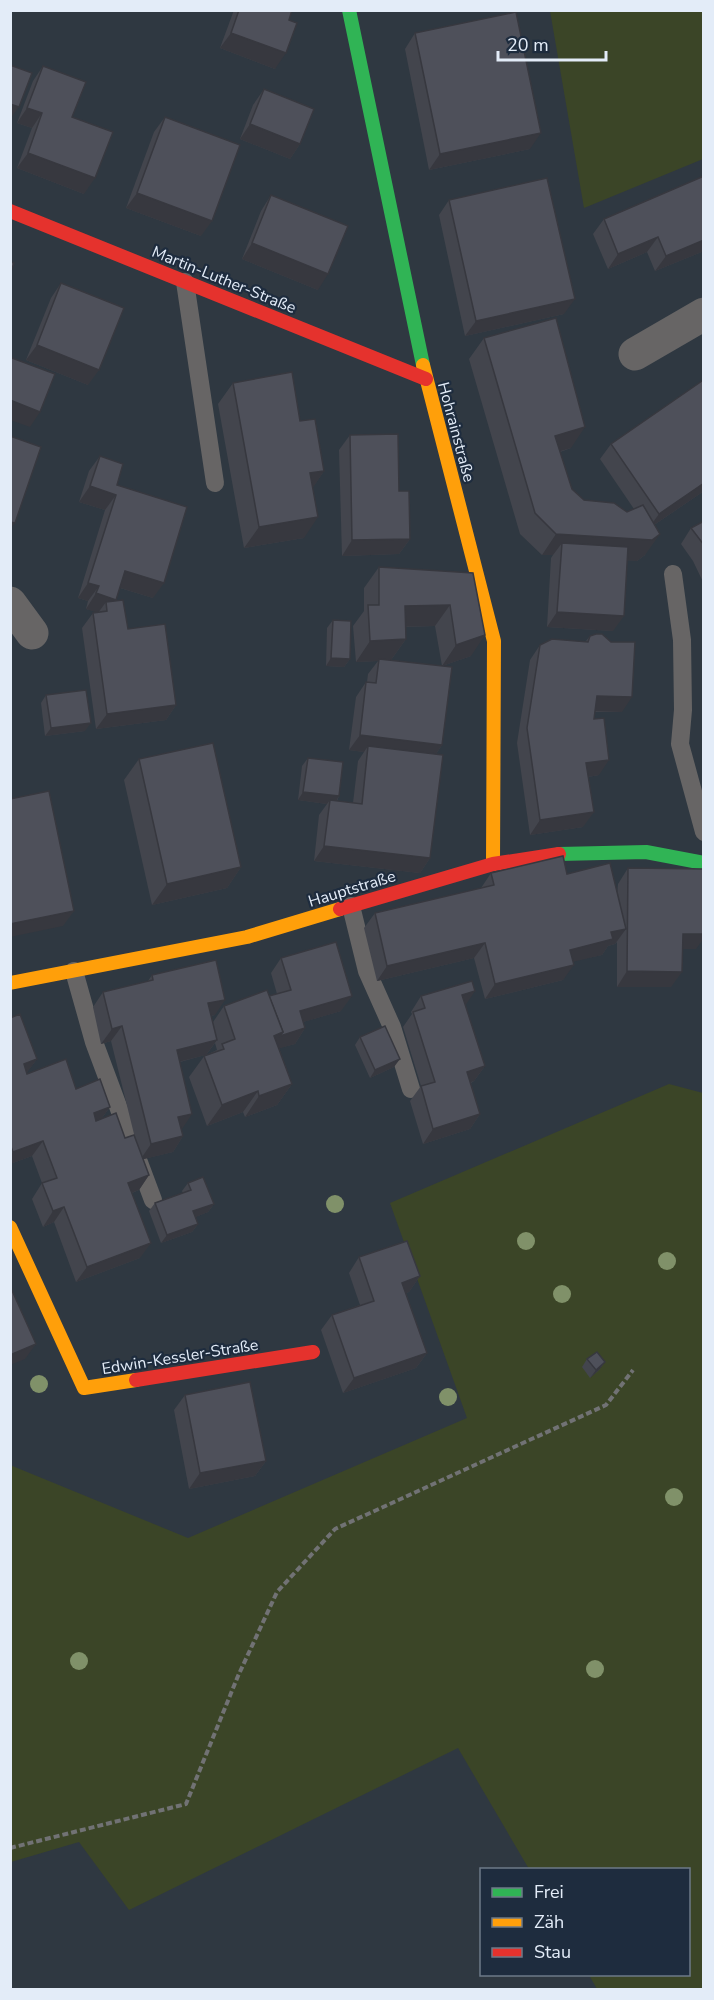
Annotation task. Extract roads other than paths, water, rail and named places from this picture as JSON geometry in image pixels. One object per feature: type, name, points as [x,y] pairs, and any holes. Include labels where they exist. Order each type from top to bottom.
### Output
[{"type":"street","name":"Hohrainstraße","points":[[349,10],[426,379],[494,641],[493,864]]},
{"type":"street","name":"Martin-Luther-Straße","points":[[10,211],[426,379]]},
{"type":"street","points":[[635,354],[704,315]]},
{"type":"street","points":[[10,603],[32,633]]},
{"type":"street","name":"Hauptstraße","points":[[10,983],[247,938],[493,864],[558,854],[646,852],[704,863]]},
{"type":"street","name":"Edwin-Kessler-Straße","points":[[10,1227],[84,1388],[313,1352]]},
{"type":"lane","points":[[186,282],[215,483]]},
{"type":"lane","points":[[673,574],[682,640],[683,710],[680,744],[704,832]]},
{"type":"lane","points":[[351,906],[367,970],[392,1027],[411,1089]]},
{"type":"lane","points":[[74,971],[94,1042],[153,1200]]}]
